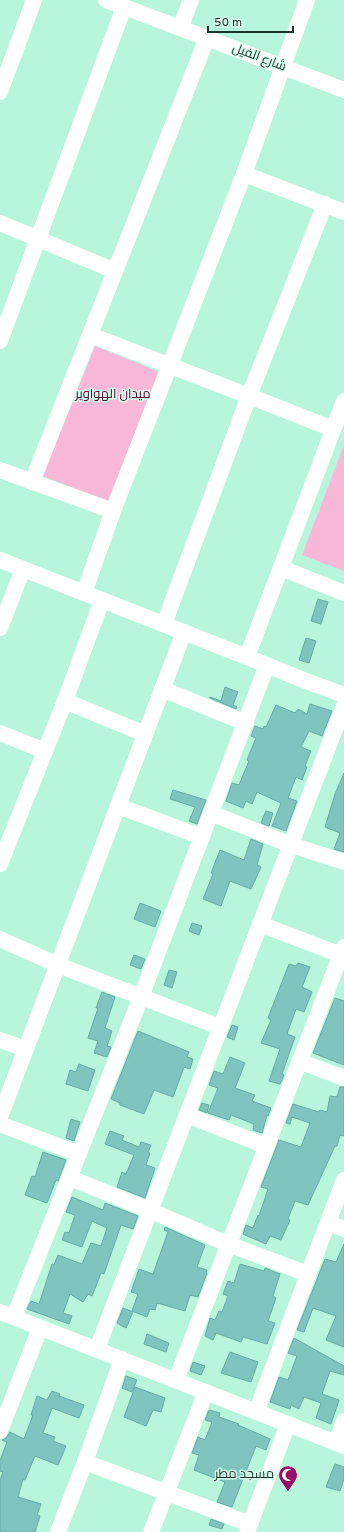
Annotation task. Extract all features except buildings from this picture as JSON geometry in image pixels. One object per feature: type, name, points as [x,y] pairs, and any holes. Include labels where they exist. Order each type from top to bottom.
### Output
[{"type":"street","points":[[0,92],[34,0]]},
{"type":"street","name":"شارع الفيل","points":[[106,0],[344,90]]},
{"type":"street","points":[[180,28],[191,0]]},
{"type":"street","points":[[84,593],[113,511],[244,174],[307,0]]},
{"type":"street","points":[[0,341],[124,6]]},
{"type":"street","points":[[32,482],[207,38]]},
{"type":"street","points":[[244,174],[344,212]]},
{"type":"street","points":[[164,624],[249,396],[325,204]]},
{"type":"street","points":[[0,223],[115,271]]},
{"type":"street","points":[[90,335],[333,429]]},
{"type":"street","points":[[247,657],[344,401]]},
{"type":"street","points":[[0,470],[113,511]]},
{"type":"street","points":[[0,560],[344,695]]},
{"type":"street","points":[[281,568],[344,593]]},
{"type":"street","points":[[0,628],[23,569]]},
{"type":"street","points":[[0,864],[6,829],[45,751],[102,600]]},
{"type":"street","points":[[0,1117],[184,632]]},
{"type":"street","points":[[267,665],[141,997],[70,1178],[7,1315],[340,1444],[344,1421]]},
{"type":"street","points":[[162,689],[246,723]]},
{"type":"street","points":[[65,701],[145,734]]},
{"type":"street","points":[[97,1349],[149,1210],[344,706]]},
{"type":"street","points":[[0,733],[45,751]]},
{"type":"street","points":[[118,806],[202,837]]},
{"type":"street","points":[[211,813],[291,844],[344,862]]},
{"type":"street","points":[[176,1380],[342,951],[260,924]]},
{"type":"street","points":[[0,939],[58,965],[220,1027]]},
{"type":"street","points":[[0,1040],[26,1048]]},
{"type":"street","points":[[299,1061],[344,1078]]},
{"type":"street","points":[[187,1115],[266,1146]]},
{"type":"street","points":[[0,1124],[79,1154]]},
{"type":"street","points":[[70,1178],[228,1244],[308,1274]]},
{"type":"street","points":[[256,1412],[344,1180]]},
{"type":"street","points":[[328,1223],[344,1229]]},
{"type":"street","points":[[0,1431],[40,1328]]},
{"type":"street","points":[[58,1532],[122,1359]]},
{"type":"street","points":[[151,1532],[206,1392]]},
{"type":"street","points":[[85,1462],[167,1492],[248,1528],[288,1424]]},
{"type":"green space","name":"ميدان الهواوير","points":[[95,346],[159,372],[108,501],[43,476]]},
{"type":"green space","points":[[344,445],[344,571],[302,555]]},
{"type":"place","name":"مسجد مطر","points":[[288,1492]]}]
